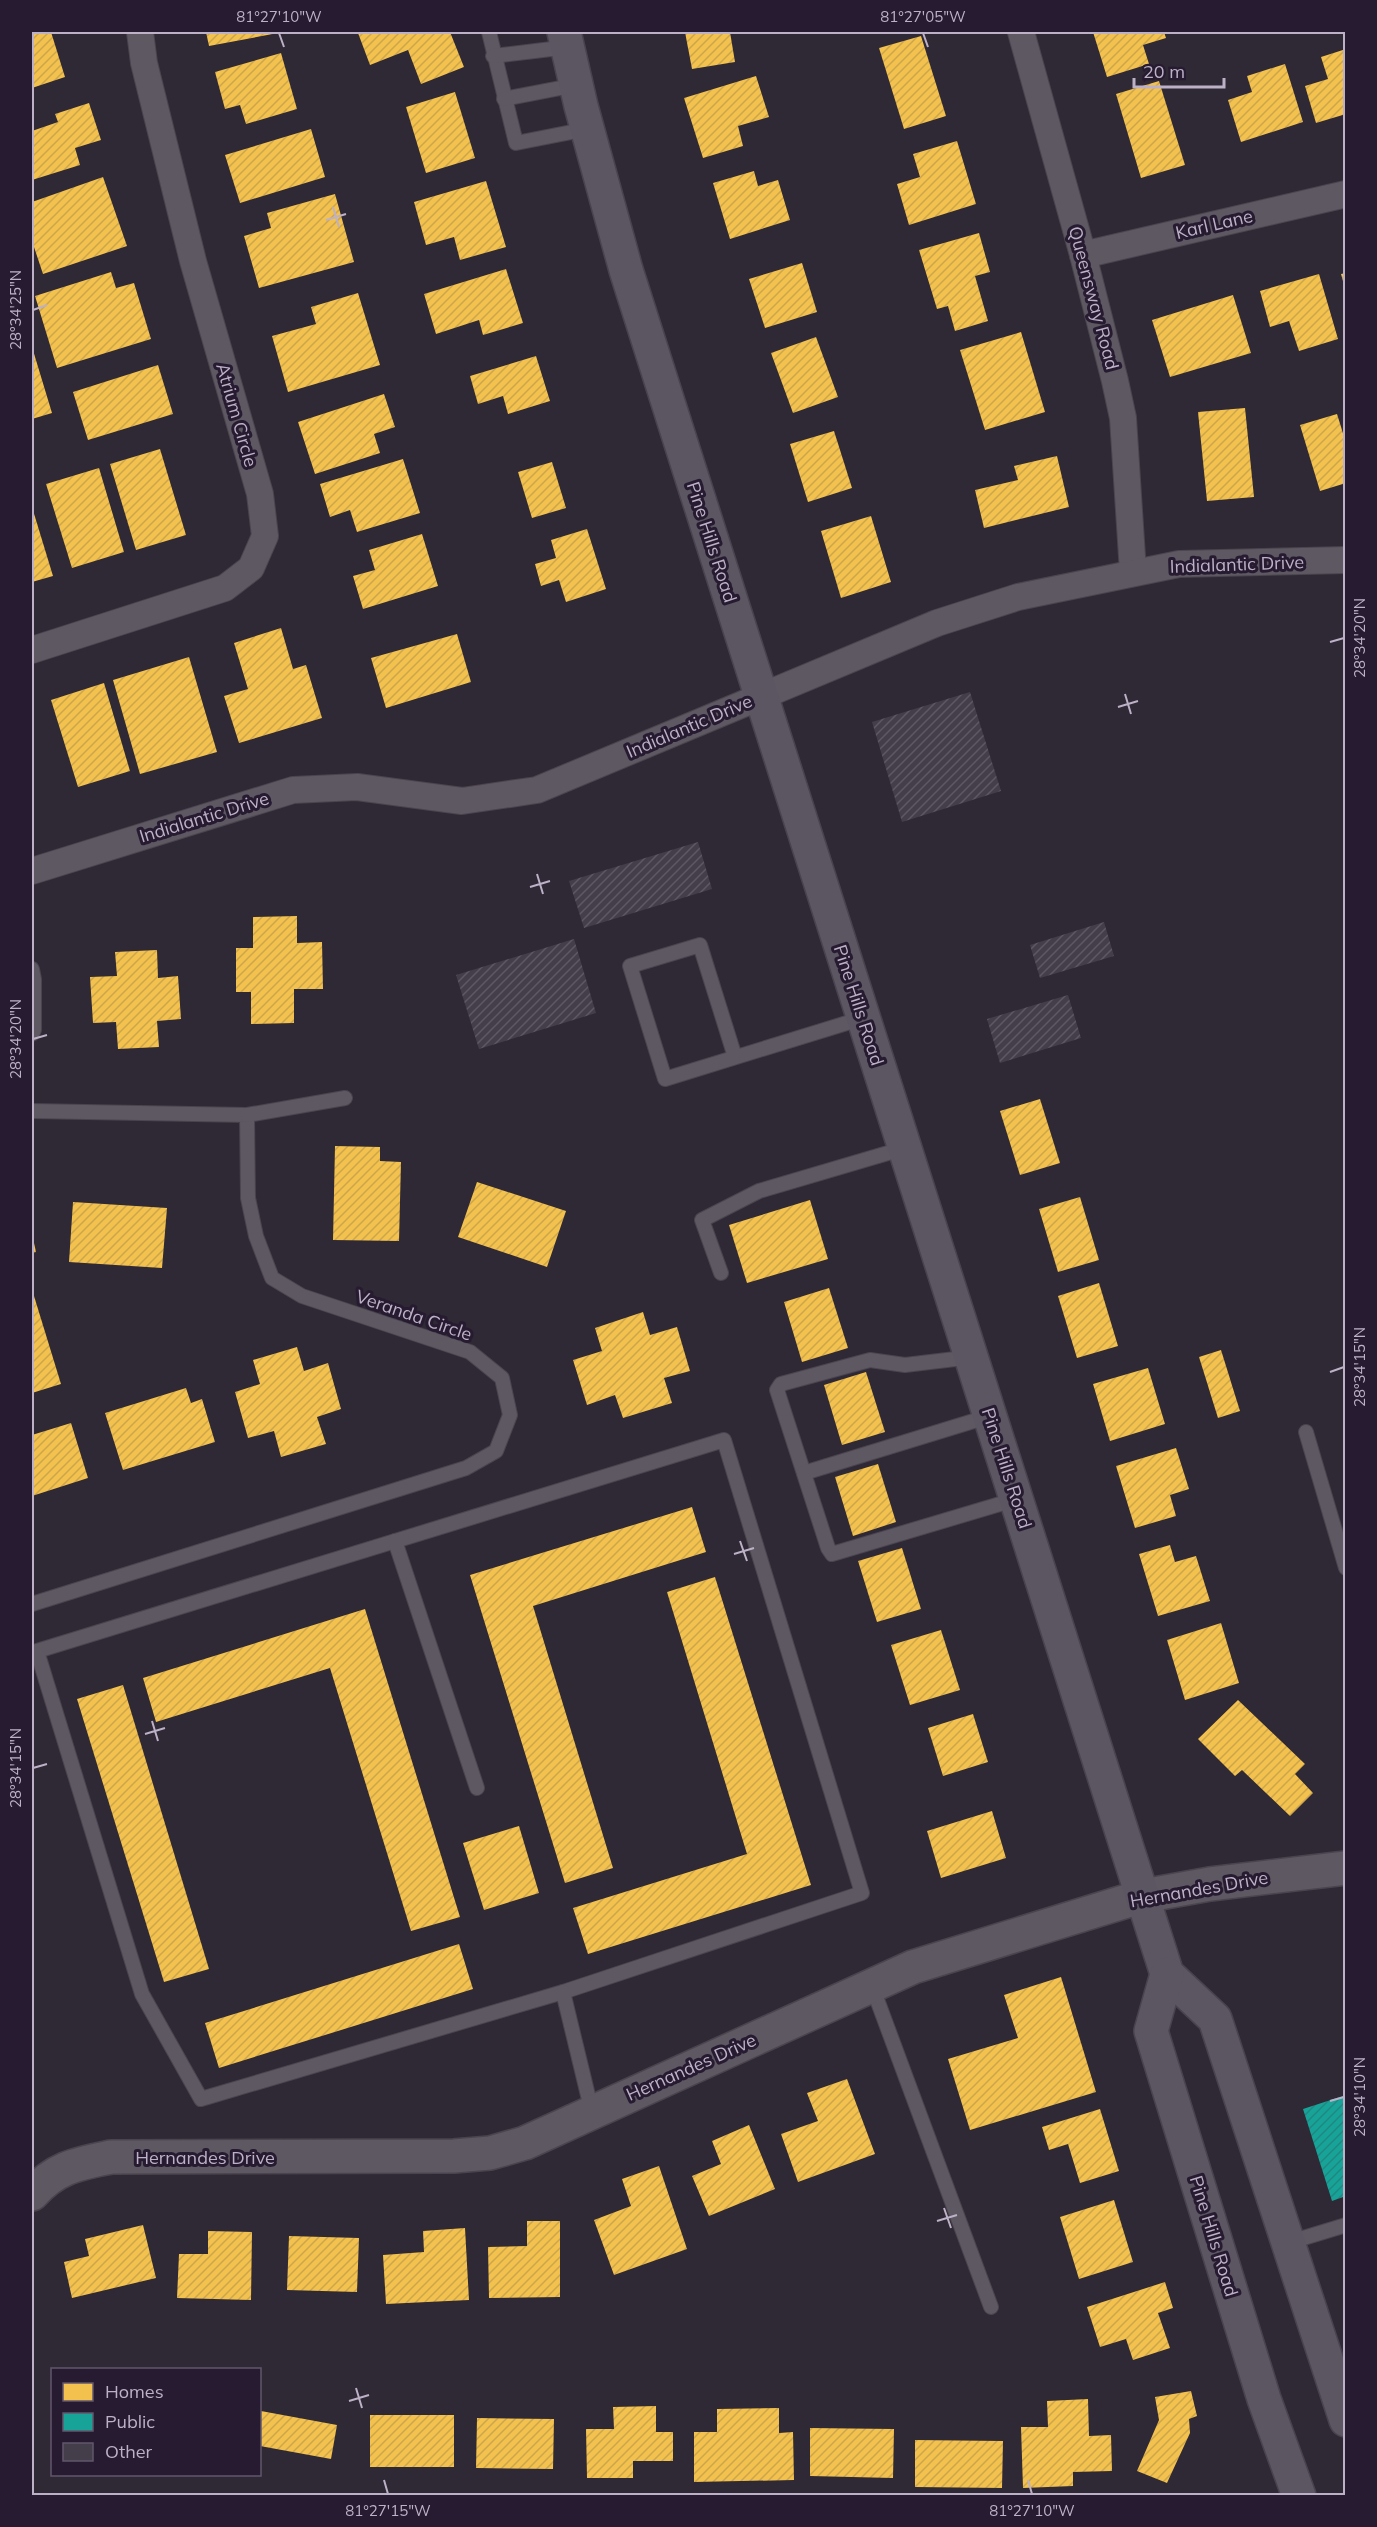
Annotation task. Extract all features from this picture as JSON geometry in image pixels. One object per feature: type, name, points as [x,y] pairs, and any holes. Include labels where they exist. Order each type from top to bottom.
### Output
[{"type":"main road","name":"Pine Hills Road","points":[[566,39],[587,129],[626,270],[1167,1974],[1215,2019],[1346,2420]]},
{"type":"main road","name":"Pine Hills Road","points":[[1167,1974],[1151,2031],[1264,2399],[1299,2496]]},
{"type":"street","name":"Atrium Circle","points":[[32,650],[225,588],[251,568],[264,536],[260,494],[193,261],[144,63],[140,32]]},
{"type":"street","name":"Queensway Road","points":[[1020,32],[1083,255],[1123,418],[1133,572]]},
{"type":"street","name":"Karl Lane","points":[[1083,255],[1346,194]]},
{"type":"street","name":"Indialantic Drive","points":[[32,871],[293,790],[357,787],[462,801],[537,790],[761,695],[984,606],[1133,572],[1179,564],[1346,560]]},
{"type":"street","name":"Hernandes Drive","points":[[32,2194],[51,2175],[77,2163],[111,2157],[454,2156],[490,2153],[525,2143],[913,1967],[1143,1896],[1210,1884],[1346,1868]]},
{"type":"lane","points":[[489,32],[493,56],[516,142],[587,129]]},
{"type":"lane","points":[[493,56],[566,39]]},
{"type":"lane","points":[[504,99],[576,85]]},
{"type":"lane","points":[[735,1057],[700,945],[630,966],[665,1079],[863,1018]]},
{"type":"lane","points":[[32,969],[34,979],[34,1030],[32,1034]]},
{"type":"lane","points":[[32,1110],[247,1115],[345,1098]]},
{"type":"lane","name":"Veranda Circle","points":[[32,1604],[466,1468],[496,1451],[510,1415],[502,1378],[470,1352],[302,1296],[272,1278],[256,1236],[248,1198],[247,1115]]},
{"type":"lane","points":[[721,1273],[702,1220],[759,1191],[905,1148]]},
{"type":"lane","points":[[972,1357],[905,1365],[870,1360],[781,1384],[777,1390],[828,1548],[832,1554],[1017,1498]]},
{"type":"lane","points":[[804,1473],[990,1416]]},
{"type":"lane","points":[[1306,1432],[1346,1568]]},
{"type":"lane","points":[[724,1440],[862,1893],[563,1992],[201,2099],[142,1994],[37,1651],[724,1440]]},
{"type":"lane","points":[[395,1541],[477,1788]]},
{"type":"lane","points":[[872,1986],[992,2307]]},
{"type":"lane","points":[[563,1992],[591,2112]]},
{"type":"lane","points":[[1287,2243],[1346,2225]]},
{"type":"building: Homes","points":[[32,32],[51,32],[65,77],[32,88]]},
{"type":"building: Homes","points":[[206,32],[278,32],[278,33],[209,46]]},
{"type":"building: Homes","points":[[450,32],[464,67],[421,84],[408,50],[370,65],[358,33]]},
{"type":"building: Homes","points":[[685,32],[730,32],[735,62],[692,69]]},
{"type":"building: Homes","points":[[1093,32],[1164,32],[1166,38],[1143,45],[1149,64],[1107,77]]},
{"type":"building: Homes","points":[[921,36],[946,116],[904,129],[879,48]]},
{"type":"building: Homes","points":[[1346,49],[1346,114],[1316,123],[1305,86],[1328,79],[1321,57]]},
{"type":"building: Homes","points":[[281,53],[297,109],[246,124],[240,105],[225,109],[215,72]]},
{"type":"building: Homes","points":[[1285,64],[1303,122],[1241,142],[1228,100],[1252,92],[1247,76]]},
{"type":"building: Homes","points":[[756,76],[769,117],[738,126],[743,146],[703,158],[684,98]]},
{"type":"building: Homes","points":[[1159,81],[1185,165],[1141,178],[1116,94]]},
{"type":"building: Homes","points":[[455,92],[475,158],[426,173],[406,107]]},
{"type":"building: Homes","points":[[89,103],[101,140],[75,148],[80,165],[32,180],[32,131],[58,122],[55,114]]},
{"type":"building: Homes","points":[[311,129],[325,177],[240,203],[225,155]]},
{"type":"building: Homes","points":[[957,141],[976,204],[909,225],[897,184],[920,177],[913,154]]},
{"type":"building: Homes","points":[[754,171],[758,186],[778,180],[790,220],[730,239],[713,183]]},
{"type":"building: Homes","points":[[103,177],[127,246],[43,274],[32,241],[32,202]]},
{"type":"building: Homes","points":[[486,181],[506,247],[460,260],[454,237],[426,245],[414,202]]},
{"type":"building: Homes","points":[[335,194],[354,262],[259,288],[244,236],[271,228],[267,213]]},
{"type":"building: Homes","points":[[979,233],[990,272],[975,276],[988,321],[955,331],[948,306],[937,309],[919,250]]},
{"type":"building: Homes","points":[[802,263],[817,312],[765,328],[749,279]]},
{"type":"building: Homes","points":[[506,269],[523,323],[483,335],[479,320],[436,334],[424,294]]},
{"type":"building: Homes","points":[[111,272],[116,288],[134,283],[151,339],[57,368],[35,296]]},
{"type":"building: Homes","points":[[1346,273],[1346,288],[1345,288],[1341,274]]},
{"type":"building: Homes","points":[[1319,274],[1338,339],[1299,351],[1289,321],[1270,327],[1260,291]]},
{"type":"building: Homes","points":[[358,293],[380,365],[288,392],[272,336],[316,324],[311,307]]},
{"type":"building: Homes","points":[[1233,295],[1251,353],[1170,377],[1152,320]]},
{"type":"building: Homes","points":[[1021,332],[1045,412],[985,430],[960,350]]},
{"type":"building: Homes","points":[[816,337],[838,397],[793,413],[771,353]]},
{"type":"building: Homes","points":[[32,347],[52,413],[32,419]]},
{"type":"building: Homes","points":[[536,356],[550,401],[508,414],[503,396],[478,404],[470,376]]},
{"type":"building: Homes","points":[[158,365],[173,414],[88,440],[73,392]]},
{"type":"building: Homes","points":[[384,394],[395,427],[374,434],[380,453],[315,474],[298,422]]},
{"type":"building: Homes","points":[[1245,408],[1254,497],[1207,501],[1198,412]]},
{"type":"building: Homes","points":[[1337,414],[1346,443],[1346,483],[1320,491],[1300,425]]},
{"type":"building: Homes","points":[[834,431],[852,488],[808,502],[790,444]]},
{"type":"building: Homes","points":[[160,449],[186,535],[136,550],[110,464]]},
{"type":"building: Homes","points":[[1057,456],[1069,507],[984,528],[975,490],[1018,480],[1014,466]]},
{"type":"building: Homes","points":[[403,459],[420,513],[357,532],[350,510],[330,517],[320,484]]},
{"type":"building: Homes","points":[[552,462],[566,508],[532,518],[518,472]]},
{"type":"building: Homes","points":[[99,468],[124,552],[72,568],[46,484]]},
{"type":"building: Homes","points":[[32,507],[53,576],[32,582]]},
{"type":"building: Homes","points":[[871,516],[891,582],[841,598],[821,531]]},
{"type":"building: Homes","points":[[587,529],[606,589],[566,602],[559,580],[541,586],[535,564],[556,558],[551,540]]},
{"type":"building: Homes","points":[[422,534],[438,586],[363,609],[353,576],[375,570],[369,550]]},
{"type":"building: Homes","points":[[281,628],[293,669],[306,665],[322,718],[239,743],[224,696],[248,689],[234,643]]},
{"type":"building: Homes","points":[[457,634],[471,682],[386,708],[371,658]]},
{"type":"building: Homes","points":[[189,657],[217,752],[140,774],[113,680]]},
{"type":"building: Homes","points":[[104,683],[130,771],[78,787],[51,700]]},
{"type":"building: Homes","points":[[297,916],[297,943],[322,942],[323,989],[294,989],[294,1023],[251,1024],[251,992],[236,992],[236,948],[253,948],[253,917]]},
{"type":"building: Homes","points":[[157,950],[158,978],[178,976],[181,1019],[157,1021],[159,1047],[118,1049],[116,1022],[93,1023],[90,977],[117,976],[115,952]]},
{"type":"building: Homes","points":[[1040,1099],[1060,1163],[1020,1175],[1000,1111]]},
{"type":"building: Homes","points":[[335,1146],[380,1147],[380,1161],[401,1162],[399,1241],[333,1240]]},
{"type":"building: Homes","points":[[477,1182],[566,1211],[547,1267],[458,1237]]},
{"type":"building: Homes","points":[[1080,1197],[1099,1260],[1058,1272],[1039,1209]]},
{"type":"building: Homes","points":[[810,1200],[828,1259],[747,1283],[729,1225]]},
{"type":"building: Homes","points":[[73,1202],[167,1208],[162,1268],[69,1262]]},
{"type":"building: Homes","points":[[32,1234],[36,1252],[32,1253]]},
{"type":"building: Homes","points":[[1099,1283],[1118,1346],[1077,1358],[1058,1296]]},
{"type":"building: Homes","points":[[829,1288],[848,1348],[802,1362],[784,1302]]},
{"type":"building: Homes","points":[[32,1296],[34,1296],[61,1384],[32,1393]]},
{"type":"building: Homes","points":[[643,1312],[650,1335],[677,1327],[690,1371],[664,1378],[672,1403],[623,1418],[615,1395],[587,1405],[573,1360],[602,1351],[595,1328]]},
{"type":"building: Homes","points":[[297,1347],[304,1371],[328,1363],[341,1409],[317,1417],[326,1444],[281,1457],[274,1431],[248,1438],[235,1392],[260,1384],[253,1360]]},
{"type":"building: Homes","points":[[1221,1350],[1240,1411],[1218,1418],[1199,1357]]},
{"type":"building: Homes","points":[[1148,1368],[1165,1424],[1110,1441],[1093,1384]]},
{"type":"building: Homes","points":[[866,1372],[885,1432],[842,1445],[824,1385]]},
{"type":"building: Homes","points":[[186,1388],[191,1403],[202,1399],[215,1442],[123,1470],[105,1413]]},
{"type":"building: Homes","points":[[71,1423],[88,1478],[32,1496],[32,1435]]},
{"type":"building: Homes","points":[[1176,1448],[1189,1489],[1170,1495],[1176,1516],[1135,1528],[1116,1466]]},
{"type":"building: Homes","points":[[878,1464],[896,1522],[853,1536],[835,1477]]},
{"type":"building: Homes","points":[[692,1507],[706,1552],[533,1606],[613,1868],[565,1883],[470,1575]]},
{"type":"building: Homes","points":[[1170,1545],[1175,1562],[1196,1556],[1210,1601],[1158,1616],[1139,1554]]},
{"type":"building: Homes","points":[[902,1548],[921,1609],[877,1622],[858,1561]]},
{"type":"building: Homes","points":[[715,1577],[811,1885],[588,1954],[573,1908],[747,1854],[667,1592]]},
{"type":"building: Homes","points":[[365,1609],[460,1917],[411,1931],[330,1668],[156,1722],[143,1678]]},
{"type":"building: Homes","points":[[1221,1623],[1239,1683],[1185,1700],[1167,1640]]},
{"type":"building: Homes","points":[[941,1630],[960,1690],[910,1705],[891,1645]]},
{"type":"building: Homes","points":[[123,1685],[209,1969],[164,1982],[77,1699]]},
{"type":"building: Homes","points":[[1238,1700],[1305,1764],[1295,1774],[1313,1793],[1290,1816],[1242,1770],[1235,1776],[1198,1739]]},
{"type":"building: Homes","points":[[973,1714],[988,1762],[943,1776],[928,1728]]},
{"type":"building: Homes","points":[[992,1811],[1006,1858],[941,1878],[927,1831]]},
{"type":"building: Homes","points":[[519,1826],[539,1893],[484,1910],[463,1843]]},
{"type":"building: Homes","points":[[459,1944],[473,1989],[219,2068],[205,2023]]},
{"type":"building: Homes","points":[[1061,1977],[1096,2092],[970,2130],[948,2059],[1018,2038],[1004,1995]]},
{"type":"building: Homes","points":[[847,2079],[875,2154],[798,2182],[781,2134],[818,2121],[807,2093]]},
{"type":"building: Homes","points":[[1100,2109],[1119,2171],[1080,2183],[1068,2144],[1049,2150],[1042,2127]]},
{"type":"building: Homes","points":[[749,2125],[775,2189],[709,2216],[692,2176],[721,2164],[712,2141]]},
{"type":"building: Homes","points":[[659,2166],[687,2249],[614,2275],[594,2220],[631,2206],[622,2179]]},
{"type":"building: Homes","points":[[1114,2200],[1133,2262],[1079,2279],[1060,2217]]},
{"type":"building: Homes","points":[[527,2221],[560,2221],[560,2297],[489,2298],[488,2247],[527,2246]]},
{"type":"building: Homes","points":[[143,2225],[156,2278],[72,2298],[64,2262],[89,2256],[85,2239]]},
{"type":"building: Homes","points":[[465,2228],[469,2300],[386,2304],[383,2255],[424,2252],[423,2231]]},
{"type":"building: Homes","points":[[208,2231],[252,2232],[251,2300],[177,2298],[179,2254],[208,2254]]},
{"type":"building: Homes","points":[[289,2236],[359,2238],[357,2292],[287,2290]]},
{"type":"building: Homes","points":[[1165,2282],[1173,2308],[1158,2313],[1170,2348],[1133,2360],[1126,2339],[1100,2347],[1087,2307]]},
{"type":"building: Homes","points":[[1191,2391],[1197,2416],[1189,2419],[1190,2433],[1167,2483],[1137,2471],[1159,2420],[1155,2397]]},
{"type":"building: Homes","points":[[1088,2399],[1089,2436],[1111,2435],[1112,2471],[1073,2472],[1073,2486],[1023,2488],[1021,2427],[1048,2427],[1047,2401]]},
{"type":"building: Homes","points":[[656,2406],[656,2432],[673,2432],[673,2461],[633,2461],[633,2478],[587,2478],[586,2429],[614,2429],[613,2407]]},
{"type":"building: Homes","points":[[779,2408],[779,2433],[793,2432],[794,2480],[694,2482],[694,2432],[717,2432],[717,2409]]},
{"type":"building: Homes","points":[[261,2411],[337,2425],[331,2459],[261,2446]]},
{"type":"building: Homes","points":[[370,2415],[454,2415],[454,2467],[370,2467]]},
{"type":"building: Homes","points":[[477,2418],[554,2419],[553,2469],[476,2468]]},
{"type":"building: Homes","points":[[810,2428],[894,2429],[893,2478],[810,2476]]},
{"type":"building: Homes","points":[[915,2440],[1003,2441],[1002,2488],[915,2487]]},
{"type":"building: Public","points":[[1346,2095],[1346,2196],[1332,2201],[1303,2109]]},
{"type":"building: Other","points":[[970,692],[1001,791],[902,822],[872,722]]},
{"type":"building: Other","points":[[698,842],[712,889],[584,928],[569,881]]},
{"type":"building: Other","points":[[1104,922],[1114,956],[1040,978],[1030,945]]},
{"type":"building: Other","points":[[574,939],[596,1013],[479,1049],[456,975]]},
{"type":"building: Other","points":[[1068,995],[1081,1038],[1000,1063],[987,1019]]}]
